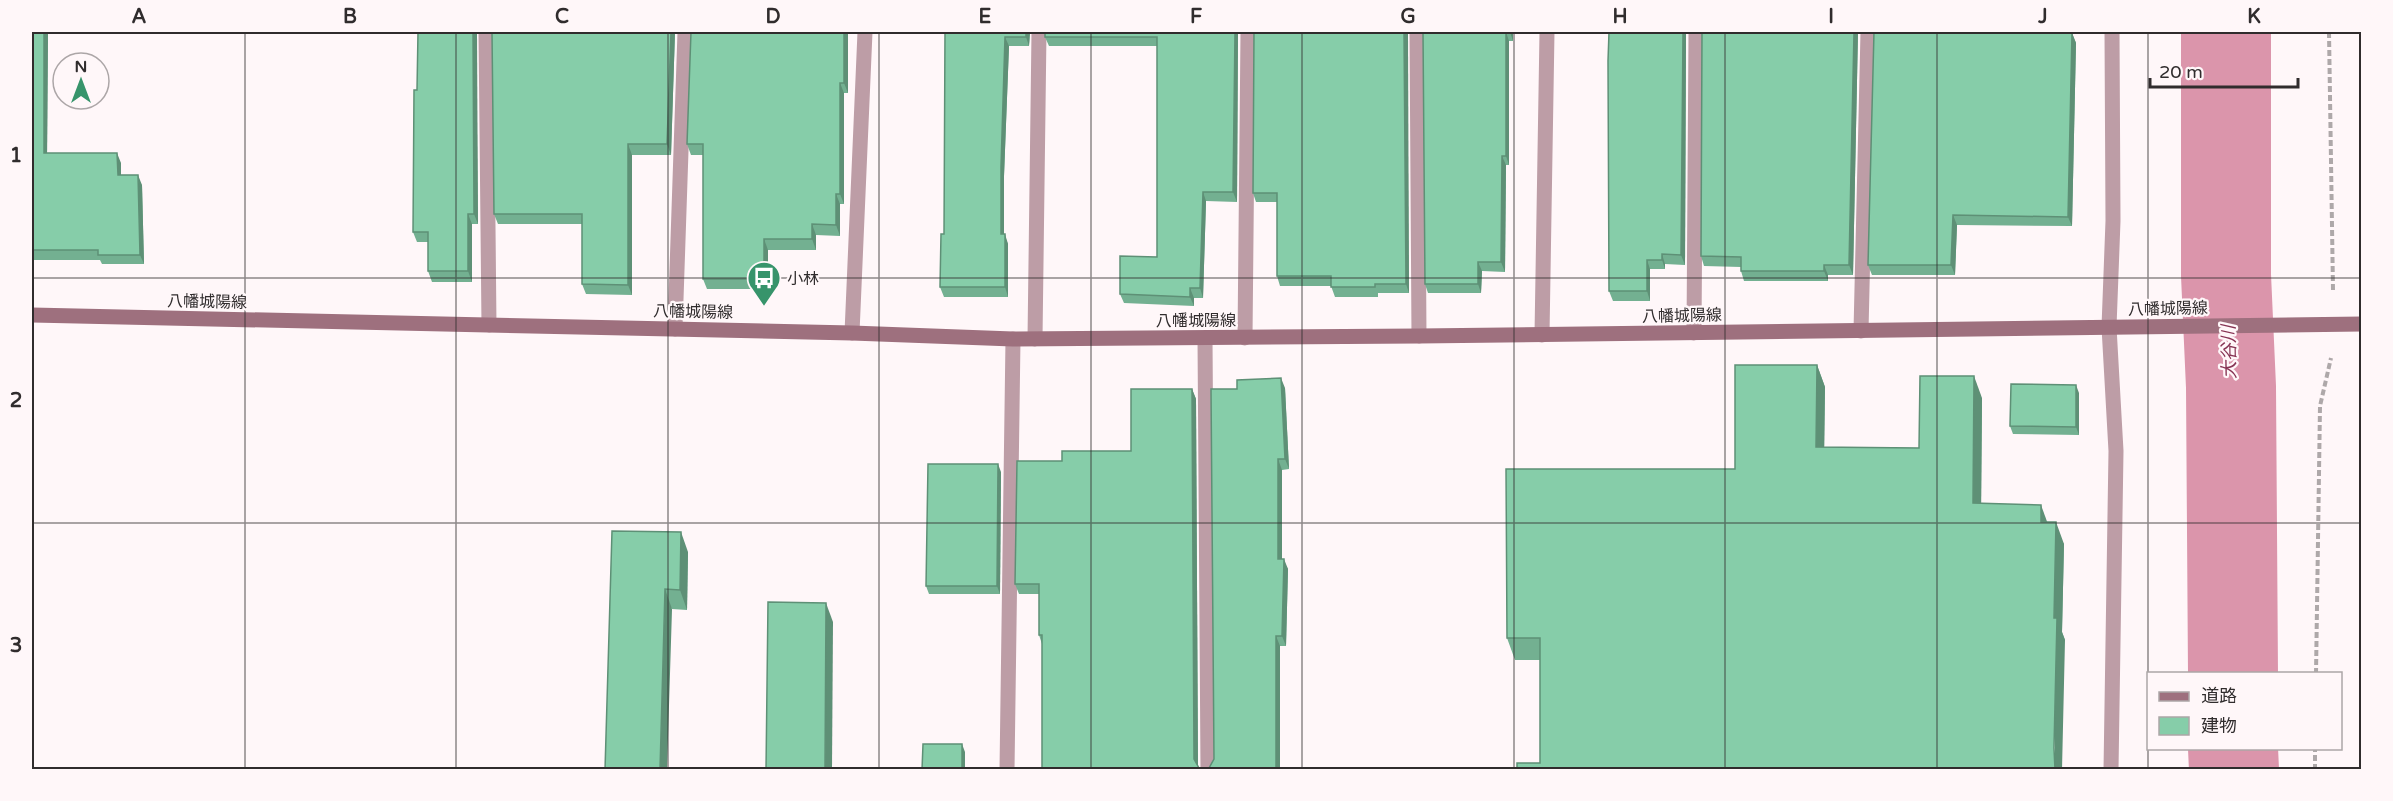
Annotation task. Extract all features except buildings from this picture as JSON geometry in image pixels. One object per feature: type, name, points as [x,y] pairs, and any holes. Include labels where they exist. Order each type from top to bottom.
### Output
[{"type":"main road","name":"八幡城陽線","points":[[32,315],[852,333],[1013,339],[1542,335],[2361,324]]},
{"type":"street","points":[[486,32],[489,325]]},
{"type":"street","points":[[675,329],[685,32]]},
{"type":"street","points":[[852,333],[865,32]]},
{"type":"street","points":[[1035,339],[1039,32]]},
{"type":"street","points":[[1245,338],[1248,32]]},
{"type":"street","points":[[1417,32],[1419,336]]},
{"type":"street","points":[[1542,335],[1547,32]]},
{"type":"street","points":[[1694,333],[1696,32]]},
{"type":"street","points":[[1861,331],[1868,32]]},
{"type":"street","points":[[2111,770],[2116,451],[2109,327],[2113,221],[2112,32]]},
{"type":"street","points":[[1205,338],[1208,770]]},
{"type":"street","points":[[1007,770],[1013,339]]},
{"type":"path","points":[[2315,750],[2315,770]]},
{"type":"waterway","name":"大谷川","points":[[2226,32],[2226,275],[2231,387],[2233,672]]},
{"type":"waterway","name":"大谷川","points":[[2233,750],[2234,770]]},
{"type":"place","name":"小林","points":[[764,307]]}]
